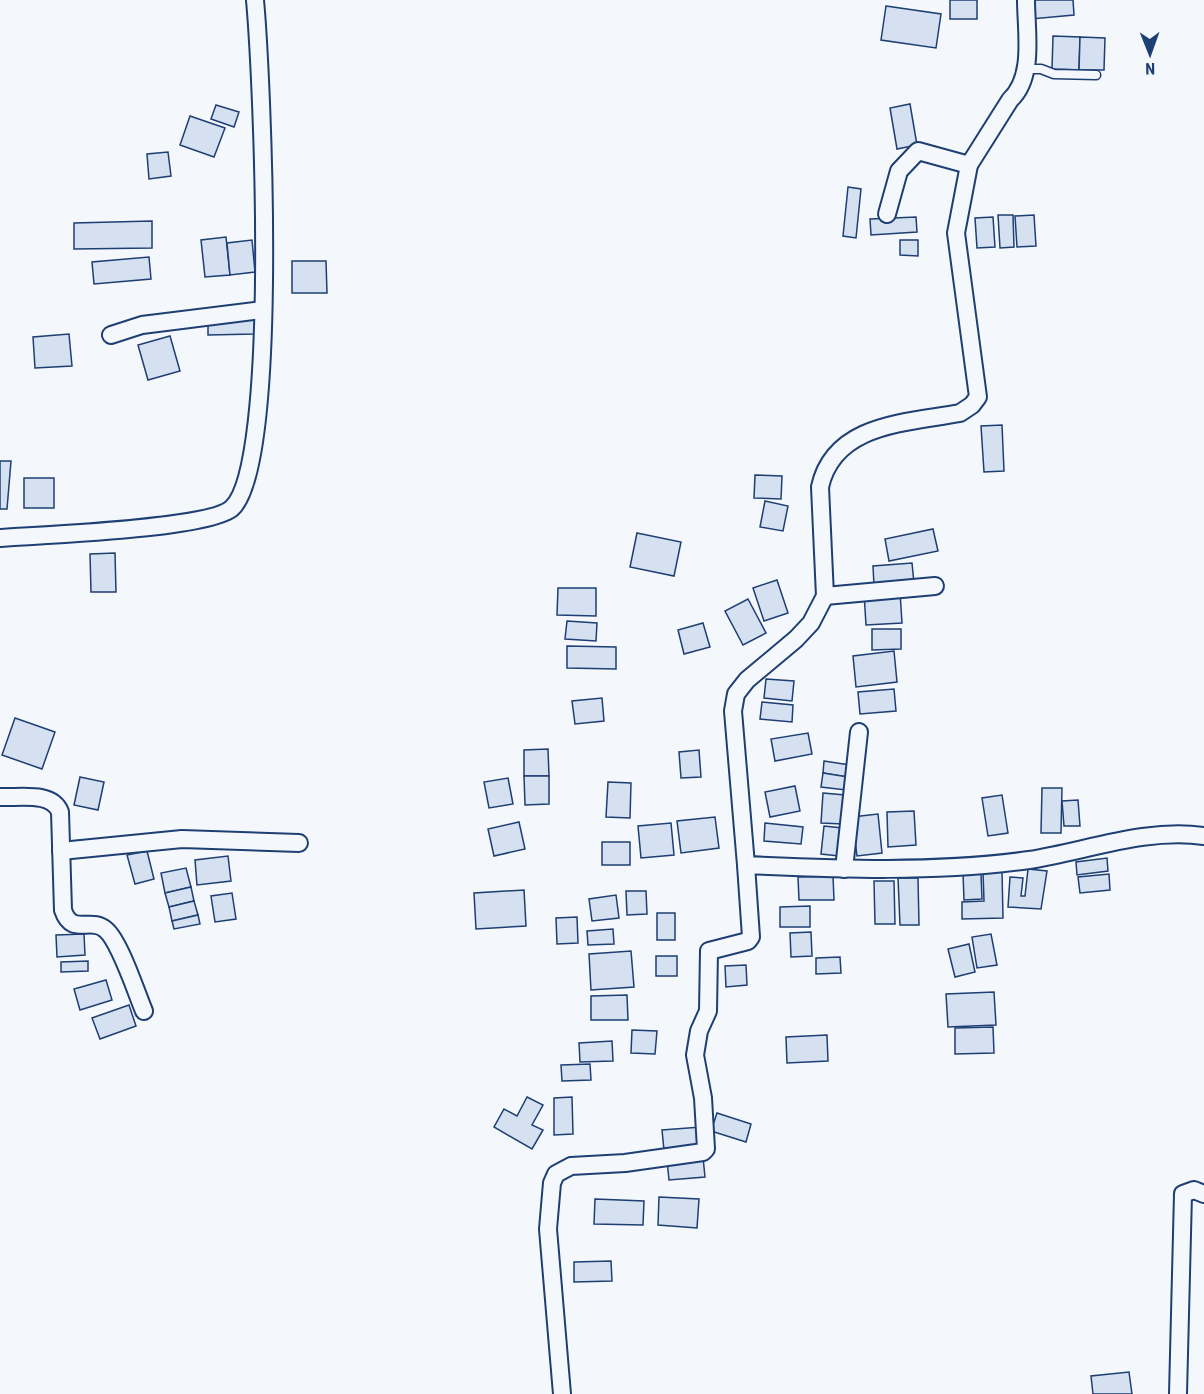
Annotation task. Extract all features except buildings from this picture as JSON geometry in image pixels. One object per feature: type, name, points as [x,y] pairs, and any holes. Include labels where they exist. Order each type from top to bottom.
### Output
[{"type":"street","points":[[0,538],[102,531],[221,515],[234,507],[244,489],[259,408],[266,232],[255,0]]},
{"type":"street","points":[[562,1394],[548,1229],[552,1183],[556,1174],[571,1166],[624,1163],[703,1152],[706,1149],[703,1098],[695,1055],[696,1041],[708,1011],[709,951],[752,938],[733,711],[736,694],[747,680],[796,639],[811,623],[825,596],[820,487],[824,471],[835,455],[850,441],[870,430],[960,413],[972,405],[978,397],[956,233],[969,165],[1010,100],[1019,92],[1026,69],[1026,0]]},
{"type":"street","points":[[887,214],[899,171],[918,152],[969,165]]},
{"type":"street","points":[[111,335],[142,325],[262,310]]},
{"type":"street","points":[[825,596],[935,586]]},
{"type":"street","points":[[844,869],[859,732]]},
{"type":"street","points":[[0,796],[53,800],[60,812],[63,910],[66,918],[76,925],[98,926],[106,929],[123,961],[144,1011]]},
{"type":"street","points":[[746,865],[844,869],[963,867],[1030,860],[1135,837],[1204,836]]},
{"type":"street","points":[[61,850],[182,839],[299,843]]},
{"type":"street","points":[[1178,1394],[1184,1194],[1194,1190],[1204,1194]]},
{"type":"lane","points":[[1026,69],[1041,69],[1054,74],[1096,75]]}]
